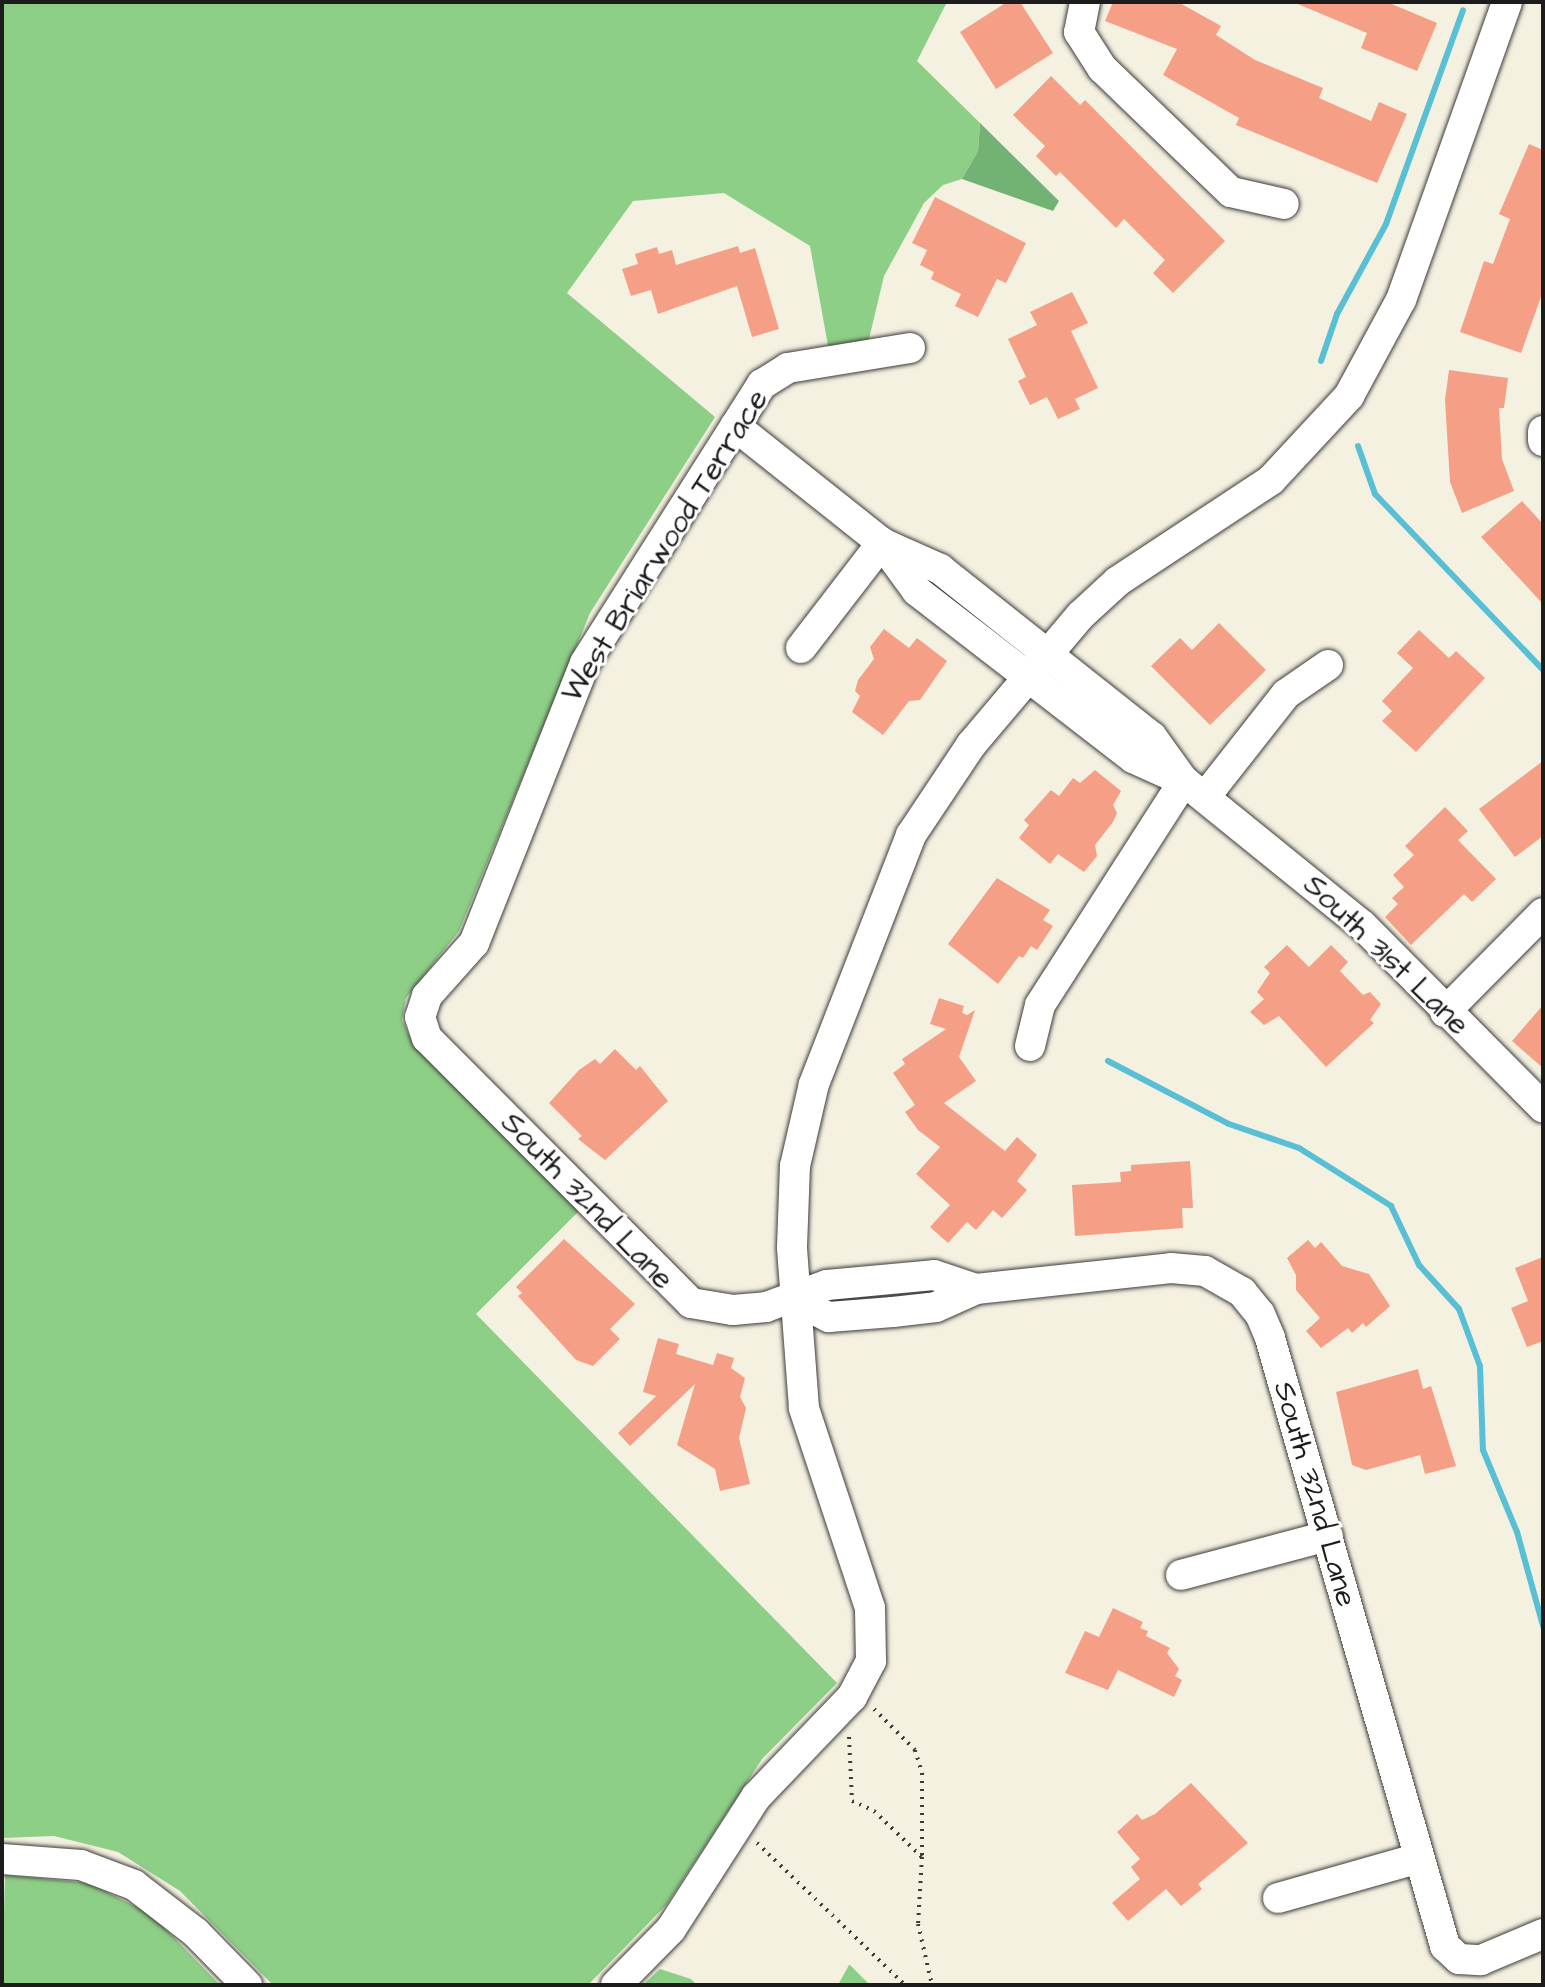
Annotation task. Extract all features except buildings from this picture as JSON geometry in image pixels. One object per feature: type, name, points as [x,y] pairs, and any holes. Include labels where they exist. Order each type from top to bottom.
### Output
[{"type":"street","points":[[1085,2],[1079,32],[1102,68],[1231,192],[1284,204]]},
{"type":"street","points":[[616,1985],[671,1929],[738,1824],[778,1769],[852,1697],[871,1661],[874,1631],[804,1408],[795,1300],[795,1166],[814,1084],[911,835],[954,768],[1046,653],[1118,581],[1271,480],[1349,396],[1391,326],[1507,2]]},
{"type":"street","name":"West Briarwood Terrace","points":[[420,1017],[427,996],[474,943],[572,688],[735,426],[772,374],[910,348]]},
{"type":"street","name":"South 31st Lane","points":[[735,426],[882,543],[940,569],[1046,653],[1105,718],[1133,758],[1194,789],[1362,925],[1445,1012],[1543,1107]]},
{"type":"street","points":[[801,648],[882,543]]},
{"type":"street","name":"South 31st Lane","points":[[882,543],[917,591],[1027,677],[1105,718]]},
{"type":"street","points":[[951,617],[971,593]]},
{"type":"street","points":[[1030,1046],[1040,1005],[1194,789],[1286,694],[1328,665]]},
{"type":"street","points":[[1445,1012],[1543,913]]},
{"type":"street","name":"South 32nd Lane","points":[[420,1017],[427,1038],[679,1295],[706,1308],[733,1310],[795,1300],[827,1285],[888,1278],[934,1275],[976,1289]]},
{"type":"street","name":"South 32nd Lane","points":[[795,1300],[829,1317],[936,1307],[976,1289],[1171,1268],[1205,1271],[1226,1279],[1260,1314],[1270,1338],[1328,1536],[1416,1859],[1445,1946],[1459,1959],[1481,1960],[1543,1934]]},
{"type":"street","points":[[888,1278],[893,1312]]},
{"type":"street","points":[[1181,1575],[1328,1536]]},
{"type":"street","points":[[2,1859],[81,1865],[134,1885],[196,1933],[247,1985]]},
{"type":"street","points":[[1278,1898],[1416,1859]]},
{"type":"path","points":[[922,1857],[874,1811],[852,1801],[847,1772],[852,1697],[880,1712],[915,1750],[922,1773],[922,1857],[918,1924],[932,1985]]},
{"type":"path","points":[[738,1824],[905,1985]]},
{"type":"green space","points":[[2,2],[947,2],[917,61],[980,123],[978,151],[962,179],[943,185],[924,203],[884,276],[869,339],[829,351],[810,246],[724,193],[633,201],[567,293],[715,417],[590,613],[459,931],[406,998],[402,1020],[414,1046],[581,1209],[476,1314],[837,1683],[762,1759],[667,1904],[588,1985],[273,1985],[180,1891],[118,1852],[54,1836],[2,1838]]},
{"type":"green space","points":[[980,123],[1059,201],[1053,211],[962,179],[978,151]]},
{"type":"green space","points":[[5,1875],[88,1883],[151,1914],[220,1985],[2,1985]]},
{"type":"green space","points":[[850,1965],[870,1985],[838,1985]]},
{"type":"green space","points":[[660,1969],[691,1979],[697,1985],[643,1985]]},
{"type":"waterway","points":[[1321,361],[1337,314],[1386,224],[1463,10]]},
{"type":"waterway","points":[[1358,446],[1375,494],[1543,670]]},
{"type":"waterway","points":[[1108,1061],[1229,1124],[1299,1148],[1391,1206],[1419,1265],[1459,1309],[1480,1366],[1483,1450],[1517,1532],[1543,1626]]}]
